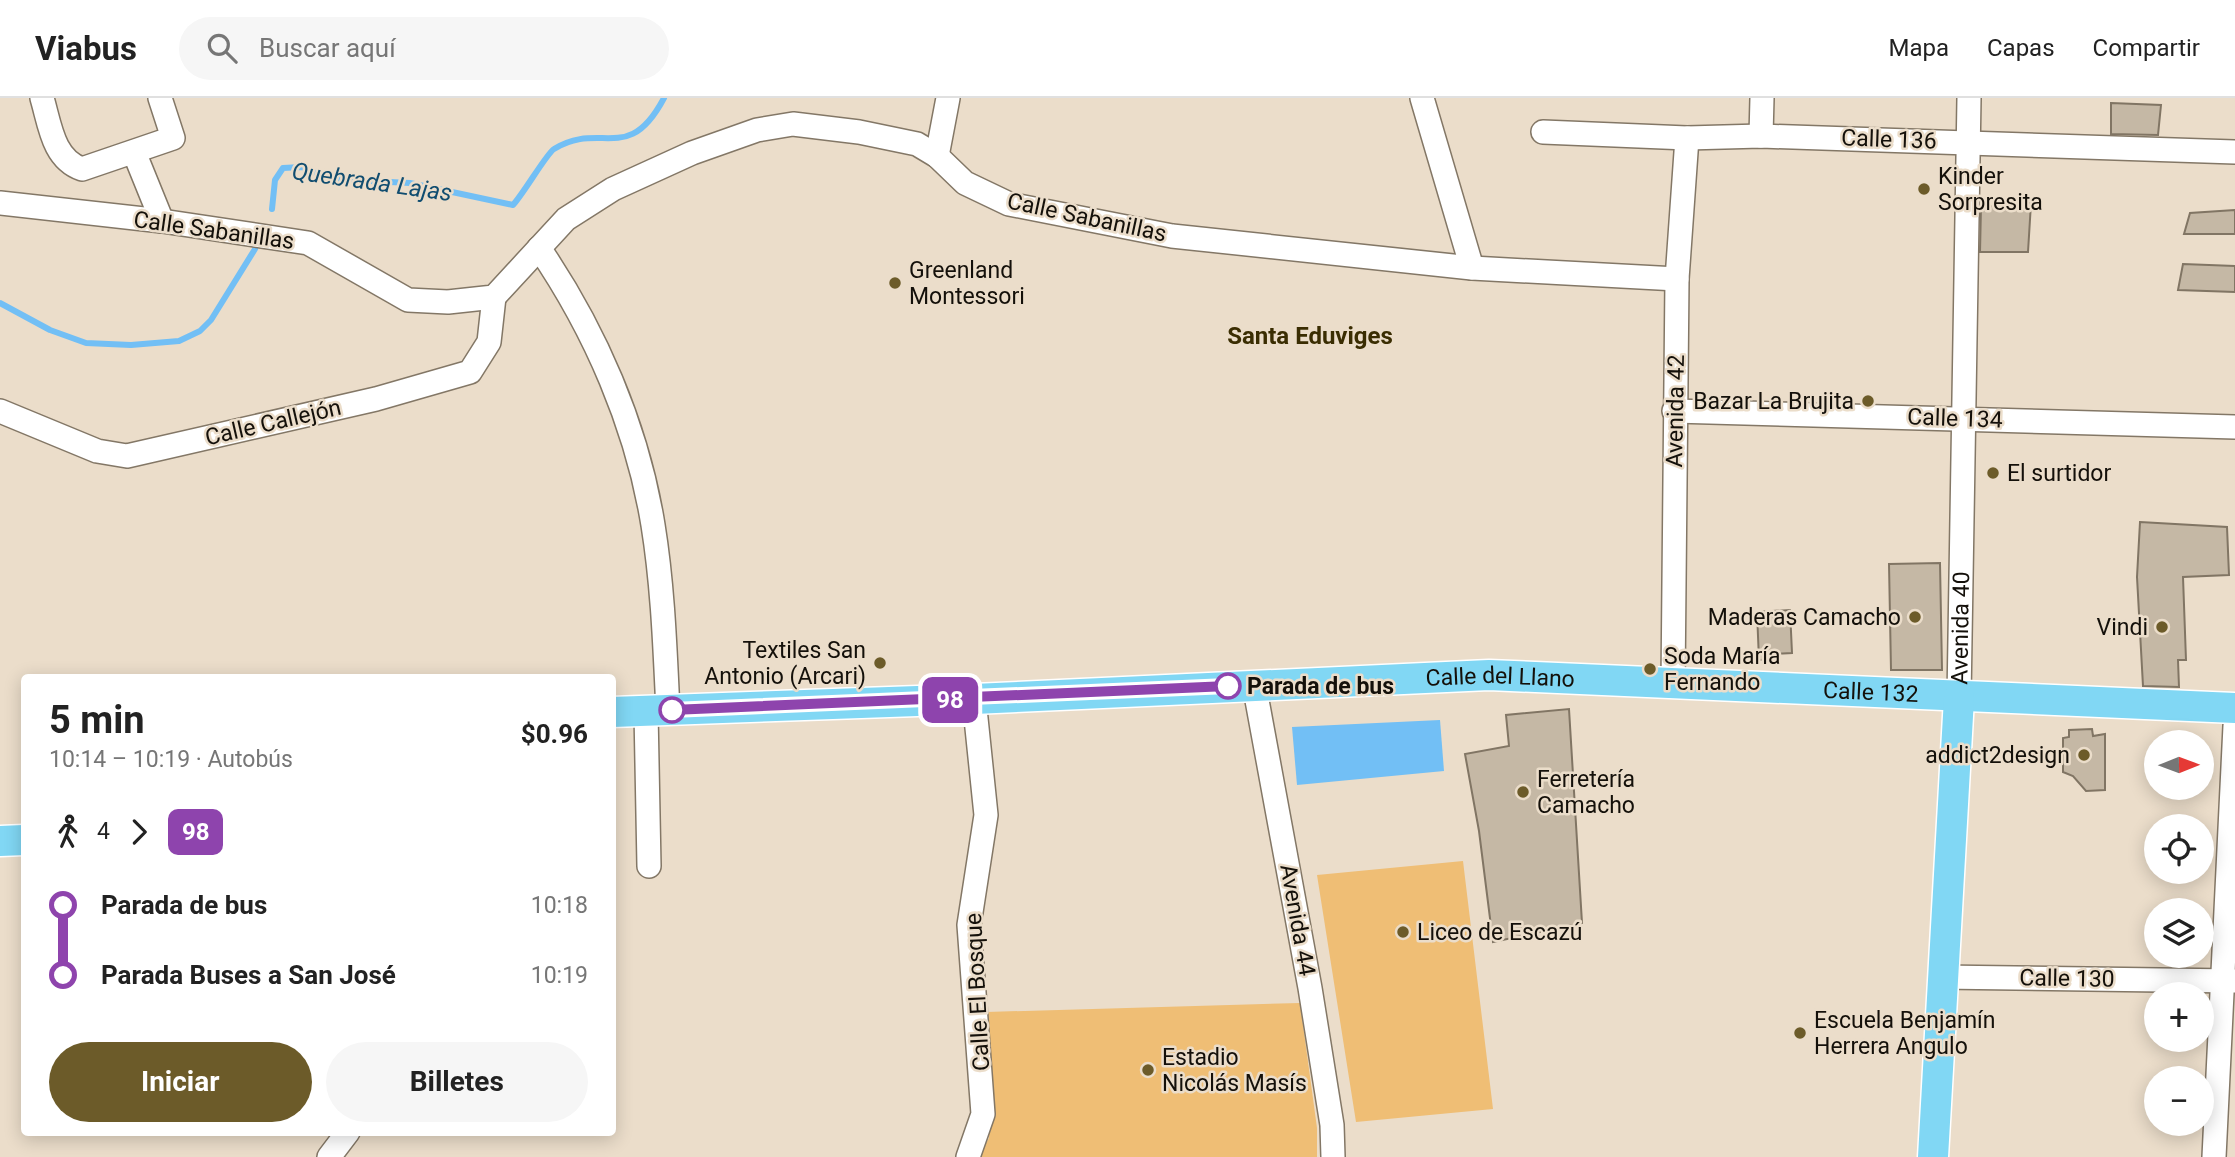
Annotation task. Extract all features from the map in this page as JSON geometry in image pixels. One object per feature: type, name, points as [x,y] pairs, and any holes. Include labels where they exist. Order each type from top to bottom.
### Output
[{"type":"main road","name":"Calle del Llano","points":[[616,712],[974,699],[1489,675],[1673,684]]},
{"type":"main road","name":"Calle 132","points":[[1673,684],[2235,708]]},
{"type":"main road","name":"Avenida 40","points":[[1933,1157],[1940,977],[1959,698]]},
{"type":"main road","points":[[0,841],[21,840]]},
{"type":"street","points":[[42,98],[59,154],[69,165],[82,169],[173,138],[160,98]]},
{"type":"street","points":[[937,156],[948,98]]},
{"type":"street","points":[[1422,98],[1472,268]]},
{"type":"street","points":[[1761,136],[1762,98]]},
{"type":"street","name":"Avenida 40","points":[[1959,698],[1969,98]]},
{"type":"street","name":"Calle Sabanillas","points":[[0,203],[162,221],[308,243],[408,300],[448,302],[494,297],[566,219],[613,189],[692,153],[757,130],[793,124],[837,128],[917,144],[937,156],[965,184],[1009,204],[1172,236],[1472,268],[1677,279]]},
{"type":"street","name":"Calle 136","points":[[1544,132],[1687,138],[1761,136],[2235,152]]},
{"type":"street","name":"Avenida 42","points":[[1673,684],[1677,279],[1687,138]]},
{"type":"street","points":[[134,152],[162,221]]},
{"type":"street","points":[[539,248],[580,312],[615,388],[636,454],[653,523],[663,606],[649,866]]},
{"type":"street","name":"Calle Callejón","points":[[0,411],[97,451],[127,456],[322,411],[470,372],[489,342],[494,297]]},
{"type":"street","name":"Calle 134","points":[[1674,411],[2235,427]]},
{"type":"street","name":"Avenida 44","points":[[1254,684],[1310,988],[1332,1125],[1333,1157]]},
{"type":"street","name":"Calle El Bosque","points":[[968,1157],[983,1114],[969,925],[986,815],[974,699]]},
{"type":"street","points":[[2214,1157],[2228,980],[2235,726]]},
{"type":"street","name":"Calle 130","points":[[1940,977],[2228,980]]},
{"type":"street","points":[[329,1157],[345,1136]]},
{"type":"shaded area","points":[[1463,861],[1493,1109],[1356,1122],[1317,875]]},
{"type":"shaded area","name":"Estadio Nicolás Masís","points":[[1300,1003],[1317,1128],[1317,1157],[978,1157],[989,1138],[986,1012]]},
{"type":"water","points":[[1440,720],[1444,771],[1297,785],[1292,727]]},
{"type":"building","points":[[2111,103],[2161,105],[2158,135],[2111,134]]},
{"type":"building","points":[[2031,203],[2028,252],[1980,252],[1981,207]]},
{"type":"building","points":[[2235,210],[2235,234],[2184,234],[2190,213]]},
{"type":"building","points":[[2183,264],[2235,266],[2235,292],[2178,290]]},
{"type":"building","points":[[2140,522],[2227,527],[2229,575],[2183,577],[2186,660],[2178,660],[2179,687],[2143,686],[2137,577]]},
{"type":"building","name":"Maderas Camacho","points":[[1940,563],[1942,670],[1891,670],[1889,564]]},
{"type":"building","points":[[1790,610],[1792,653],[1775,654],[1775,659],[1759,660],[1757,612]]},
{"type":"building","name":"Ferretería Camacho","points":[[1569,709],[1582,923],[1493,942],[1479,831],[1465,754],[1509,746],[1506,715]]},
{"type":"building","name":"addict2design","points":[[2092,729],[2093,736],[2105,734],[2105,790],[2086,791],[2073,776],[2063,772],[2063,738],[2069,737],[2069,730]]},
{"type":"waterway","name":"Quebrada Lajas","points":[[272,209],[275,180],[283,168],[302,167],[329,179],[410,183],[513,205],[554,149],[571,141],[613,138],[638,131],[651,119],[664,98]]},
{"type":"waterway","name":"Quebrada Lajas","points":[[0,303],[50,330],[86,343],[131,345],[179,341],[200,331],[211,320],[255,249]]},
{"type":"bus line","name":"98","points":[[672,710],[1228,686]]},
{"type":"place","name":"Kinder Sorpresita","points":[[1924,189]]},
{"type":"place","name":"Greenland Montessori","points":[[895,283]]},
{"type":"place","name":"Bazar La Brujita","points":[[1868,401]]},
{"type":"place","name":"El surtidor","points":[[1993,473]]},
{"type":"place","name":"Maderas Camacho","points":[[1915,617]]},
{"type":"place","name":"Vindi","points":[[2162,627]]},
{"type":"place","name":"Textiles San Antonio (Arcari)","points":[[880,663]]},
{"type":"place","name":"Soda María Fernando","points":[[1650,669]]},
{"type":"place","name":"Parada de bus","points":[[1228,686]]},
{"type":"place","name":"addict2design","points":[[2084,755]]},
{"type":"place","name":"Ferretería Camacho","points":[[1523,792]]},
{"type":"place","name":"Liceo de Escazú","points":[[1403,932]]},
{"type":"place","name":"Escuela Benjamín Herrera Angulo","points":[[1800,1033]]},
{"type":"place","name":"Estadio Nicolás Masís","points":[[1148,1070]]},
{"type":"district","name":"Santa Eduviges","points":[[1310,336]]}]
